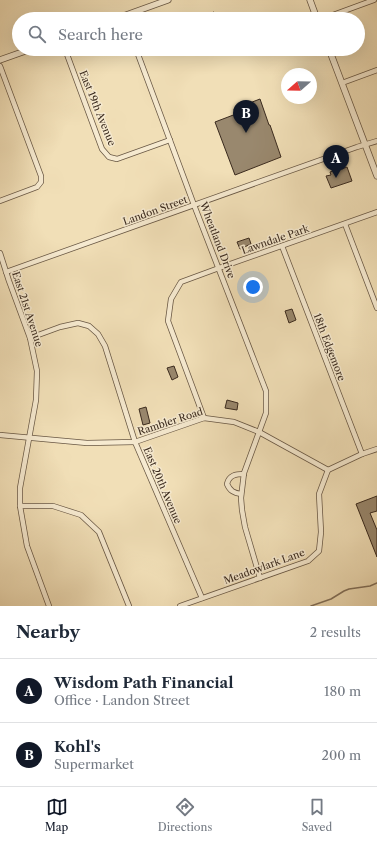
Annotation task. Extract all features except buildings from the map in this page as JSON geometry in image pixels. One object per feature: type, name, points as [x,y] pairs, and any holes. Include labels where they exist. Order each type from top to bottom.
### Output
[{"type":"street","points":[[137,12],[168,0]]},
{"type":"street","points":[[310,0],[314,12]]},
{"type":"street","points":[[341,12],[374,0]]},
{"type":"street","points":[[0,60],[12,56]]},
{"type":"street","name":"East 19th Avenue","points":[[68,56],[102,149],[109,157],[117,159],[170,140]]},
{"type":"street","name":"Wheatland Drive","points":[[139,56],[266,391],[266,413],[244,474],[241,494],[245,527],[260,578]]},
{"type":"street","points":[[332,56],[377,176]]},
{"type":"street","points":[[0,66],[41,176],[40,182],[36,187],[0,201]]},
{"type":"street","points":[[342,83],[377,70]]},
{"type":"street","name":"Landon Street","points":[[6,272],[377,141]]},
{"type":"street","name":"Lawndale Park","points":[[204,418],[168,321],[171,299],[181,282],[377,212]]},
{"type":"street","points":[[345,224],[377,308]]},
{"type":"street","name":"18th Edgemore","points":[[282,246],[362,454]]},
{"type":"street","name":"East 21st Avenue","points":[[0,253],[30,338],[37,371],[36,400],[20,488],[20,506],[27,546],[49,606]]},
{"type":"street","name":"East 20th Avenue","points":[[30,338],[60,327],[78,323],[89,326],[98,334],[105,346],[134,442],[202,598]]},
{"type":"street","name":"Rambler Road","points":[[0,435],[87,443],[134,442],[204,418],[234,422],[259,432],[328,470]]},
{"type":"street","points":[[328,470],[362,454],[377,449]]},
{"type":"street","name":"Meadowlark Lane","points":[[180,606],[308,561],[320,551],[321,532],[319,494],[328,470]]},
{"type":"street","points":[[241,494],[231,491],[227,484],[232,475],[244,474]]},
{"type":"street","points":[[20,506],[53,506],[81,516],[99,532],[129,606]]},
{"type":"waterway","points":[[311,606],[331,599],[349,589],[370,586],[377,583]]},
{"type":"place","name":"Kohl's","points":[[246,133]]},
{"type":"place","name":"Wisdom Path Financial","points":[[336,178]]}]
